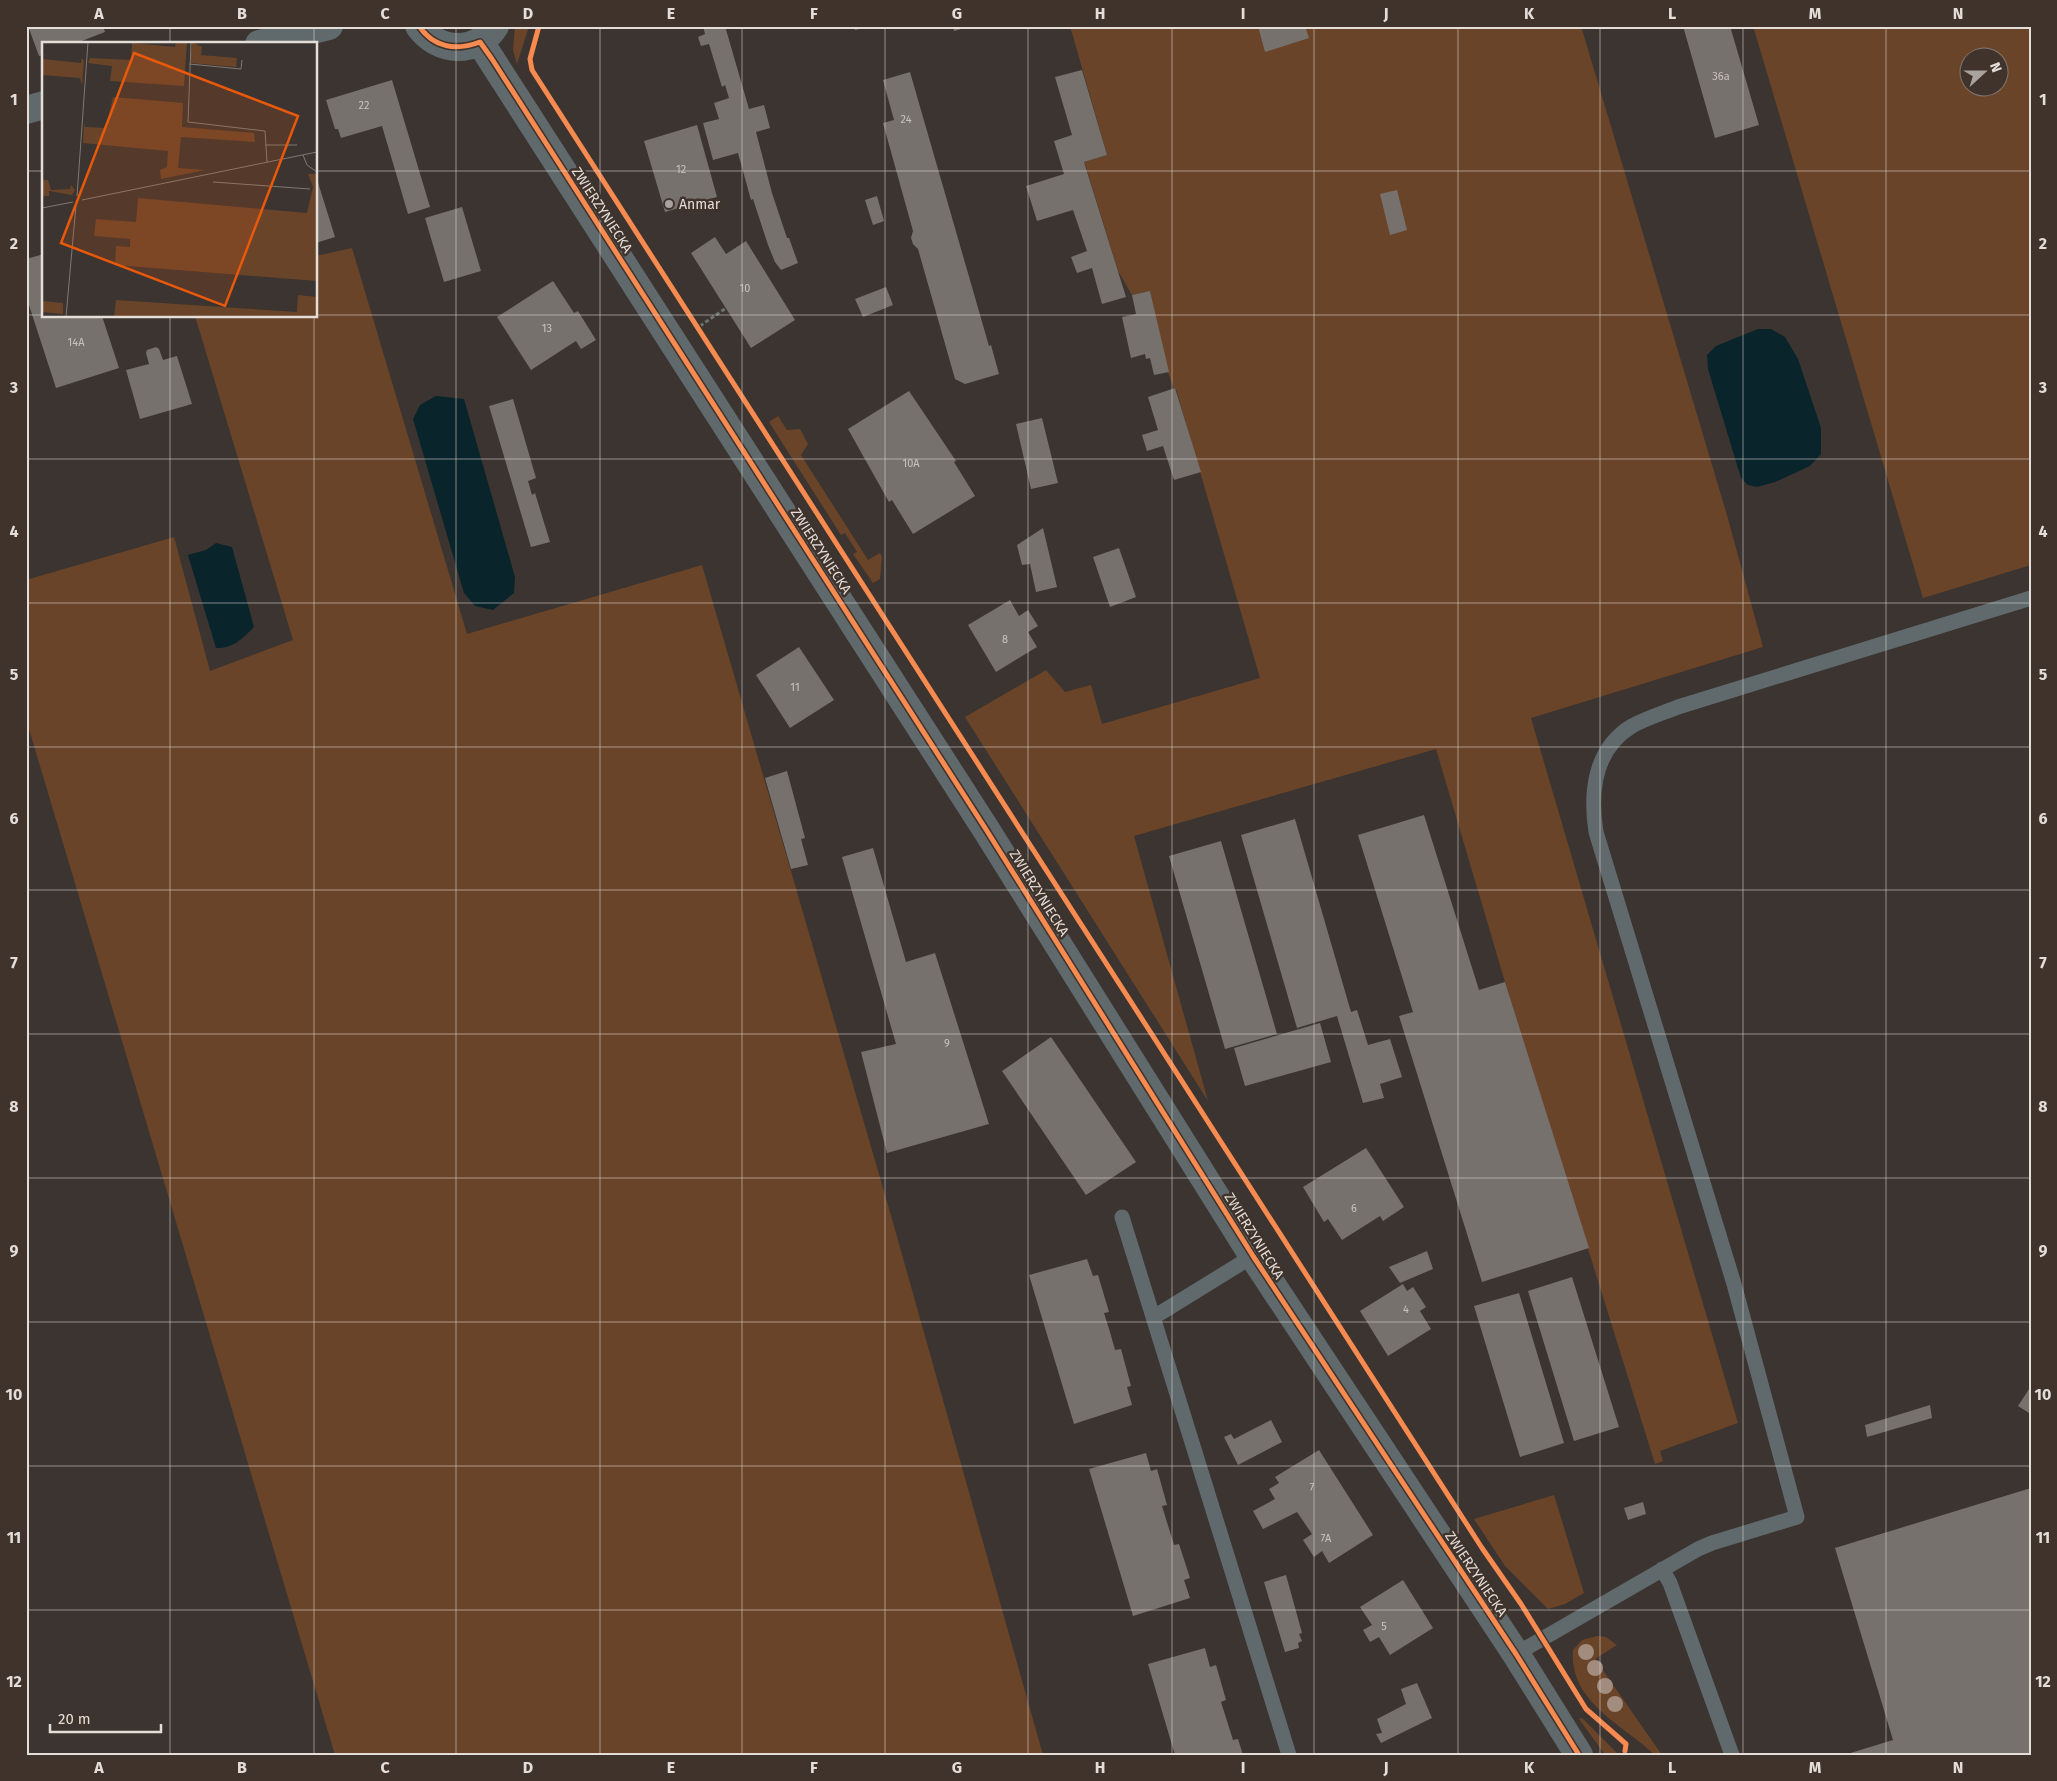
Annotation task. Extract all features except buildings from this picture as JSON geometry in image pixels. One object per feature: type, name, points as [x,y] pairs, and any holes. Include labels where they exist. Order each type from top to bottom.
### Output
[{"type":"street","points":[[267,42],[328,26]]},
{"type":"street","points":[[419,26],[429,38],[441,45],[454,48],[467,47],[488,34]]},
{"type":"street","name":"ZWIERZYNIECKA","points":[[488,34],[1253,1256],[1516,1654],[1579,1755]]},
{"type":"street","points":[[26,110],[42,106]]},
{"type":"lane","points":[[1516,1654],[1662,1569],[1712,1543],[1797,1517],[1734,1284],[1596,832],[1592,809],[1594,783],[1601,759],[1614,742],[1630,727],[1643,720],[1678,707],[2031,598]]},
{"type":"lane","points":[[1122,1217],[1289,1755]]},
{"type":"lane","points":[[1154,1316],[1253,1256]]},
{"type":"lane","points":[[1662,1569],[1670,1583],[1732,1755]]},
{"type":"path","points":[[705,322],[726,308]]},
{"type":"shaded area","points":[[515,26],[529,26],[517,64],[513,50]]},
{"type":"shaded area","points":[[1070,26],[1581,26],[1727,515],[1763,647],[1531,718],[1738,1423],[1660,1451],[1663,1461],[1655,1464],[1505,982],[1436,749],[1134,836],[1208,1101],[965,717],[1046,670],[1065,692],[1091,685],[1102,724],[1260,678],[1176,389],[1174,389],[1168,372],[1150,291],[1132,295],[1118,271],[1084,162],[1107,155]]},
{"type":"shaded area","points":[[1753,26],[2031,26],[2031,565],[1923,598]]},
{"type":"shaded area","points":[[352,248],[467,634],[702,565],[892,1219],[1043,1755],[335,1755],[26,719],[26,580],[174,537],[210,671],[293,640],[196,318],[318,318],[318,256]]},
{"type":"shaded area","points":[[778,416],[787,430],[800,429],[808,444],[801,455],[868,560],[880,553],[882,557],[880,579],[873,583],[853,554],[857,552],[845,533],[841,535],[769,422]]},
{"type":"shaded area","points":[[1554,1495],[1584,1593],[1565,1604],[1548,1609],[1505,1566],[1474,1519]]},
{"type":"shaded area","points":[[1597,1636],[1606,1637],[1617,1645],[1595,1659],[1662,1755],[1655,1755],[1613,1722],[1588,1698],[1579,1684],[1574,1668],[1573,1650],[1582,1640]]},
{"type":"shaded area","points":[[1582,1718],[1619,1755],[1606,1755],[1603,1752],[1579,1719]]},
{"type":"water","points":[[1758,329],[1771,329],[1785,337],[1798,359],[1821,428],[1821,454],[1810,466],[1775,482],[1757,487],[1748,485],[1741,478],[1708,369],[1707,355],[1716,346]]},
{"type":"water","points":[[436,396],[464,399],[515,577],[514,593],[493,610],[475,606],[464,593],[413,419],[420,405]]},
{"type":"water","points":[[216,543],[232,547],[254,627],[233,645],[222,648],[216,648],[188,555],[206,550]]},
{"type":"cycle path","points":[[419,26],[431,39],[446,46],[454,47],[480,42],[492,59],[987,831],[1253,1256],[1516,1654],[1579,1755]]},
{"type":"cycle path","points":[[539,26],[530,59],[532,70],[1482,1548],[1521,1604],[1586,1709],[1626,1744],[1625,1751]]},
{"type":"place","name":"Anmar","points":[[669,204]]}]
